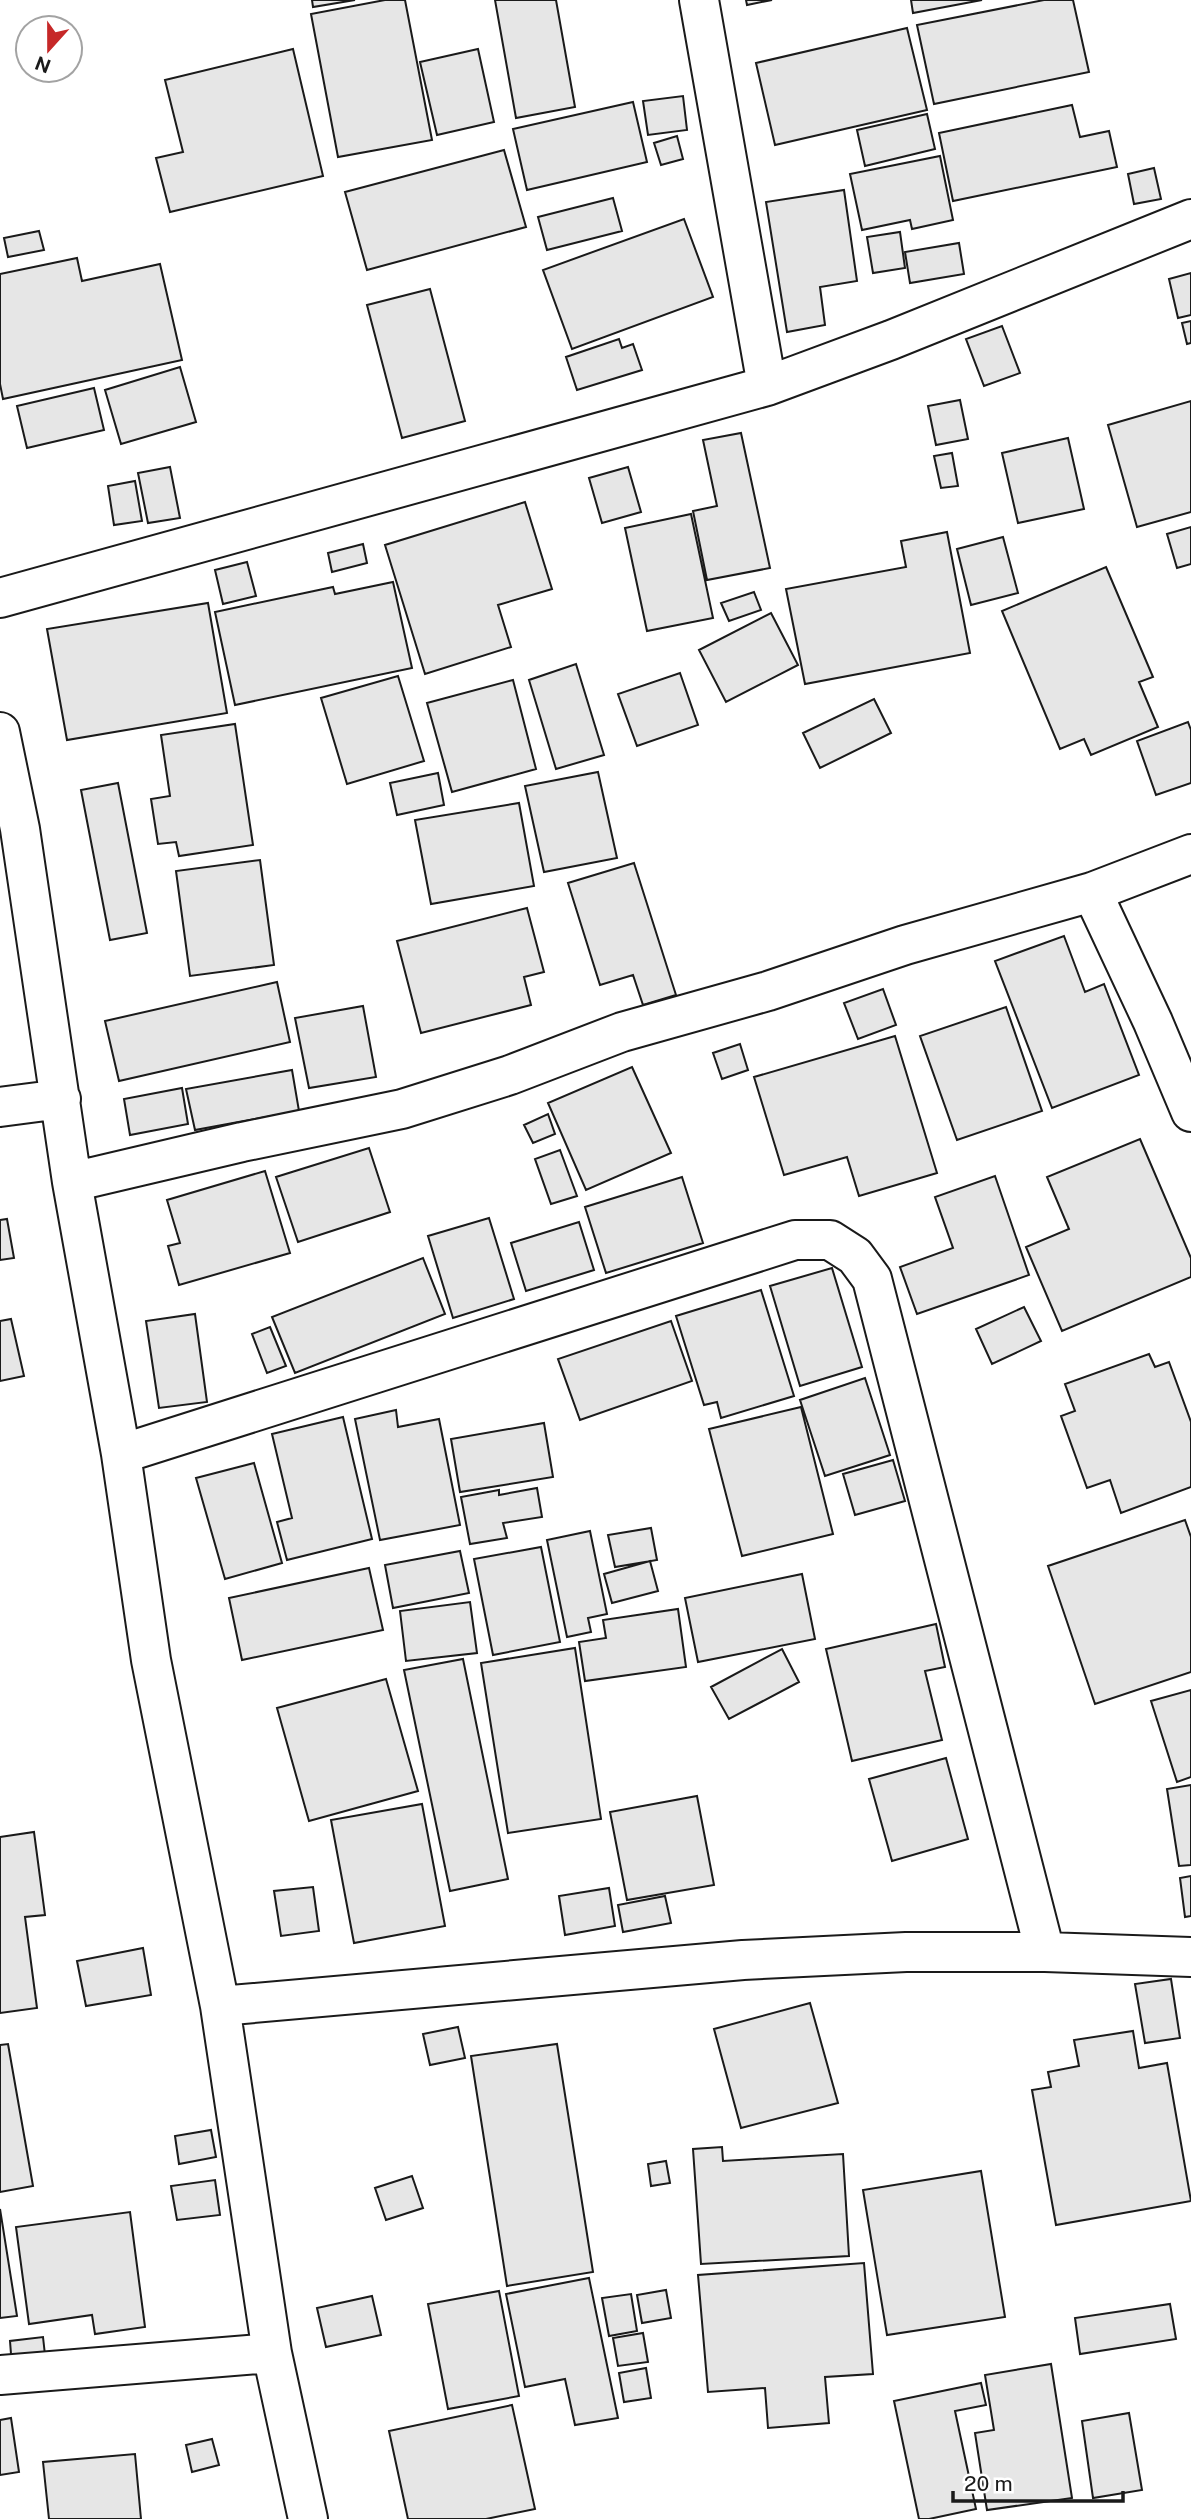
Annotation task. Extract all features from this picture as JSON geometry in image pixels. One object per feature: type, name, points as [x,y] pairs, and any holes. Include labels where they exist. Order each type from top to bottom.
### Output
[{"type":"street","points":[[699,0],[766,386]]},
{"type":"street","points":[[0,598],[766,386],[891,340],[1191,219]]},
{"type":"street","points":[[0,732],[20,829],[72,1182],[121,1454],[151,1660],[220,2006],[272,2353],[308,2519]]},
{"type":"street","points":[[72,1182],[242,1142],[401,1109],[510,1075],[622,1032],[768,991],[905,945],[1092,892],[1191,854]]},
{"type":"street","points":[[1092,892],[1153,1022],[1191,1112]]},
{"type":"street","points":[[0,1107],[61,1099]]},
{"type":"street","points":[[121,1454],[794,1240],[830,1240],[855,1256],[872,1279],[1045,1952]]},
{"type":"street","points":[[220,2006],[743,1961],[906,1951],[1191,1957]]},
{"type":"street","points":[[0,2375],[272,2353]]},
{"type":"building","points":[[312,0],[355,0],[313,7]]},
{"type":"building","points":[[385,0],[405,0],[432,140],[338,157],[311,14]]},
{"type":"building","points":[[495,0],[556,0],[575,107],[516,118]]},
{"type":"building","points":[[746,0],[772,0],[747,5]]},
{"type":"building","points":[[911,0],[982,0],[913,13]]},
{"type":"building","points":[[1044,0],[1073,0],[1089,72],[934,104],[917,25]]},
{"type":"building","points":[[907,28],[927,110],[775,145],[756,63]]},
{"type":"building","points":[[293,49],[323,176],[170,212],[156,158],[183,152],[165,80]]},
{"type":"building","points":[[478,49],[494,122],[437,135],[420,62]]},
{"type":"building","points":[[683,96],[687,130],[648,135],[643,101]]},
{"type":"building","points":[[633,102],[647,162],[527,190],[513,129]]},
{"type":"building","points":[[1072,105],[1080,137],[1109,131],[1117,167],[953,201],[939,133]]},
{"type":"building","points":[[927,114],[935,149],[865,166],[857,130]]},
{"type":"building","points":[[677,136],[683,159],[661,165],[654,143]]},
{"type":"building","points":[[504,150],[526,227],[367,270],[345,192]]},
{"type":"building","points":[[940,156],[953,220],[912,229],[910,220],[862,230],[850,174]]},
{"type":"building","points":[[1154,168],[1161,199],[1134,204],[1128,174]]},
{"type":"building","points":[[844,190],[857,281],[820,287],[825,325],[787,332],[766,202]]},
{"type":"building","points":[[613,198],[622,231],[547,250],[538,217]]},
{"type":"building","points":[[684,219],[713,297],[572,349],[543,270]]},
{"type":"building","points":[[39,231],[44,250],[8,257],[4,238]]},
{"type":"building","points":[[900,232],[905,268],[873,273],[867,237]]},
{"type":"building","points":[[959,243],[964,274],[910,283],[905,252]]},
{"type":"building","points":[[77,258],[82,281],[160,264],[182,360],[3,399],[0,384],[0,274]]},
{"type":"building","points":[[1191,273],[1191,315],[1178,318],[1169,279]]},
{"type":"building","points":[[430,289],[465,421],[402,438],[367,305]]},
{"type":"building","points":[[1191,321],[1191,343],[1187,344],[1182,323]]},
{"type":"building","points":[[1002,326],[1020,373],[984,386],[966,339]]},
{"type":"building","points":[[619,339],[622,348],[633,344],[642,370],[577,390],[566,357]]},
{"type":"building","points":[[180,367],[196,422],[121,444],[105,390]]},
{"type":"building","points":[[94,388],[104,430],[27,448],[17,406]]},
{"type":"building","points":[[960,400],[968,439],[936,445],[928,406]]},
{"type":"building","points":[[1191,401],[1191,512],[1137,527],[1108,425]]},
{"type":"building","points":[[741,433],[770,568],[707,580],[693,511],[717,506],[703,440]]},
{"type":"building","points":[[1068,438],[1084,509],[1018,523],[1002,453]]},
{"type":"building","points":[[952,453],[958,486],[941,488],[934,456]]},
{"type":"building","points":[[170,467],[180,518],[148,523],[138,473]]},
{"type":"building","points":[[628,467],[641,512],[602,523],[589,478]]},
{"type":"building","points":[[135,481],[142,521],[114,525],[108,486]]},
{"type":"building","points":[[525,502],[552,589],[498,605],[511,647],[425,674],[385,545]]},
{"type":"building","points":[[691,514],[713,618],[647,631],[625,528]]},
{"type":"building","points":[[1191,527],[1191,564],[1177,568],[1167,534]]},
{"type":"building","points":[[947,532],[970,653],[805,684],[786,589],[906,567],[901,541]]},
{"type":"building","points":[[1003,537],[1018,593],[971,605],[957,549]]},
{"type":"building","points":[[363,544],[367,563],[332,572],[328,553]]},
{"type":"building","points":[[247,562],[256,596],[223,604],[215,570]]},
{"type":"building","points":[[1106,567],[1153,677],[1139,682],[1158,727],[1091,755],[1084,739],[1060,749],[1002,611]]},
{"type":"building","points":[[393,582],[412,668],[235,705],[215,612],[333,587],[335,594]]},
{"type":"building","points":[[754,592],[761,610],[729,621],[721,603]]},
{"type":"building","points":[[208,603],[227,713],[67,740],[47,629]]},
{"type":"building","points":[[771,613],[798,665],[726,702],[699,650]]},
{"type":"building","points":[[576,664],[604,755],[556,769],[529,680]]},
{"type":"building","points":[[680,673],[698,725],[637,746],[618,694]]},
{"type":"building","points":[[398,676],[424,761],[347,784],[321,698]]},
{"type":"building","points":[[513,680],[536,769],[452,792],[427,703]]},
{"type":"building","points":[[874,699],[891,733],[820,768],[803,733]]},
{"type":"building","points":[[1188,722],[1191,730],[1191,783],[1156,795],[1137,741]]},
{"type":"building","points":[[235,724],[253,845],[179,856],[176,842],[158,844],[151,799],[170,796],[161,735]]},
{"type":"building","points":[[598,772],[617,858],[544,872],[525,786]]},
{"type":"building","points":[[438,773],[444,805],[397,815],[390,783]]},
{"type":"building","points":[[118,783],[147,933],[110,940],[81,790]]},
{"type":"building","points":[[519,803],[534,886],[431,904],[415,820]]},
{"type":"building","points":[[260,860],[274,965],[190,976],[176,871]]},
{"type":"building","points":[[634,863],[676,995],[643,1005],[633,975],[600,985],[568,883]]},
{"type":"building","points":[[527,908],[544,972],[524,977],[531,1005],[421,1033],[397,941]]},
{"type":"building","points":[[1064,936],[1085,992],[1104,984],[1139,1075],[1052,1108],[995,961]]},
{"type":"building","points":[[277,982],[290,1042],[119,1081],[105,1021]]},
{"type":"building","points":[[883,989],[896,1025],[858,1039],[844,1003]]},
{"type":"building","points":[[363,1006],[376,1077],[309,1088],[295,1018]]},
{"type":"building","points":[[1006,1007],[1042,1111],[957,1140],[920,1036]]},
{"type":"building","points":[[895,1036],[937,1173],[859,1196],[847,1157],[784,1175],[754,1077]]},
{"type":"building","points":[[740,1044],[748,1070],[722,1079],[713,1053]]},
{"type":"building","points":[[632,1067],[671,1153],[586,1190],[548,1103]]},
{"type":"building","points":[[292,1070],[299,1111],[195,1130],[186,1089]]},
{"type":"building","points":[[182,1088],[188,1124],[130,1135],[124,1099]]},
{"type":"building","points":[[548,1114],[555,1134],[533,1143],[524,1125]]},
{"type":"building","points":[[1140,1139],[1191,1258],[1191,1277],[1062,1331],[1026,1247],[1069,1229],[1047,1177]]},
{"type":"building","points":[[369,1148],[390,1212],[298,1242],[276,1177]]},
{"type":"building","points":[[560,1150],[577,1196],[551,1204],[535,1159]]},
{"type":"building","points":[[265,1171],[290,1253],[179,1285],[168,1246],[180,1243],[167,1200]]},
{"type":"building","points":[[995,1176],[1029,1275],[917,1314],[900,1267],[953,1248],[935,1197]]},
{"type":"building","points":[[682,1177],[703,1243],[606,1273],[585,1207]]},
{"type":"building","points":[[489,1218],[514,1299],[453,1318],[428,1236]]},
{"type":"building","points":[[7,1219],[14,1258],[0,1260],[0,1220]]},
{"type":"building","points":[[579,1222],[594,1270],[526,1291],[511,1243]]},
{"type":"building","points":[[423,1258],[445,1314],[295,1373],[272,1317]]},
{"type":"building","points":[[832,1268],[862,1367],[800,1386],[770,1286]]},
{"type":"building","points":[[761,1290],[794,1396],[721,1418],[717,1402],[704,1405],[676,1316]]},
{"type":"building","points":[[1024,1307],[1041,1341],[992,1364],[976,1329]]},
{"type":"building","points":[[195,1314],[207,1402],[159,1408],[146,1321]]},
{"type":"building","points":[[11,1319],[24,1376],[0,1381],[0,1321]]},
{"type":"building","points":[[671,1321],[692,1381],[580,1420],[558,1359]]},
{"type":"building","points":[[270,1327],[286,1366],[267,1373],[252,1334]]},
{"type":"building","points":[[1149,1354],[1155,1367],[1169,1362],[1191,1422],[1191,1487],[1121,1513],[1110,1480],[1087,1488],[1061,1416],[1075,1411],[1065,1384]]},
{"type":"building","points":[[865,1378],[890,1455],[825,1476],[800,1400]]},
{"type":"building","points":[[801,1407],[833,1534],[742,1556],[709,1429]]},
{"type":"building","points":[[396,1410],[398,1427],[439,1419],[460,1525],[380,1540],[355,1419]]},
{"type":"building","points":[[343,1417],[372,1539],[287,1560],[277,1522],[292,1518],[272,1434]]},
{"type":"building","points":[[544,1423],[553,1477],[460,1492],[451,1439]]},
{"type":"building","points":[[893,1460],[905,1501],[855,1515],[843,1474]]},
{"type":"building","points":[[254,1463],[282,1563],[225,1579],[196,1478]]},
{"type":"building","points":[[537,1488],[542,1517],[503,1523],[507,1538],[470,1544],[461,1497],[499,1490],[499,1495]]},
{"type":"building","points":[[1185,1520],[1191,1537],[1191,1672],[1095,1704],[1048,1566]]},
{"type":"building","points":[[651,1528],[657,1560],[615,1567],[608,1535]]},
{"type":"building","points":[[590,1531],[607,1614],[588,1618],[591,1632],[567,1637],[547,1540]]},
{"type":"building","points":[[541,1547],[560,1642],[493,1655],[474,1559]]},
{"type":"building","points":[[460,1551],[469,1593],[393,1608],[385,1565]]},
{"type":"building","points":[[650,1561],[658,1591],[612,1603],[604,1574]]},
{"type":"building","points":[[369,1568],[383,1630],[242,1660],[229,1598]]},
{"type":"building","points":[[802,1574],[815,1639],[698,1662],[685,1598]]},
{"type":"building","points":[[470,1602],[477,1653],[406,1661],[400,1611]]},
{"type":"building","points":[[678,1609],[686,1667],[585,1681],[579,1642],[606,1638],[603,1620]]},
{"type":"building","points":[[936,1624],[945,1667],[925,1671],[942,1740],[852,1761],[826,1649]]},
{"type":"building","points":[[575,1648],[601,1819],[508,1833],[481,1663]]},
{"type":"building","points":[[782,1649],[799,1682],[729,1719],[711,1687]]},
{"type":"building","points":[[463,1659],[508,1879],[450,1891],[404,1670]]},
{"type":"building","points":[[386,1679],[418,1791],[309,1821],[277,1708]]},
{"type":"building","points":[[1191,1690],[1191,1777],[1177,1782],[1151,1701]]},
{"type":"building","points":[[946,1758],[968,1839],[892,1861],[869,1779]]},
{"type":"building","points":[[1191,1785],[1191,1865],[1179,1866],[1167,1789]]},
{"type":"building","points":[[697,1796],[714,1885],[627,1900],[610,1812]]},
{"type":"building","points":[[422,1804],[445,1926],[354,1943],[331,1820]]},
{"type":"building","points":[[34,1832],[45,1915],[25,1917],[37,2008],[0,2013],[0,1837]]},
{"type":"building","points":[[1191,1876],[1191,1916],[1185,1917],[1180,1878]]},
{"type":"building","points":[[313,1887],[319,1931],[281,1936],[274,1891]]},
{"type":"building","points":[[609,1888],[615,1926],[565,1935],[559,1896]]},
{"type":"building","points":[[665,1896],[671,1923],[623,1932],[618,1905]]},
{"type":"building","points":[[143,1948],[151,1995],[86,2006],[77,1961]]},
{"type":"building","points":[[1171,1979],[1180,2038],[1145,2043],[1135,1984]]},
{"type":"building","points":[[810,2003],[838,2103],[741,2128],[714,2029]]},
{"type":"building","points":[[458,2027],[465,2058],[430,2065],[423,2034]]},
{"type":"building","points":[[1133,2031],[1139,2068],[1167,2063],[1191,2201],[1056,2225],[1032,2090],[1051,2087],[1048,2072],[1079,2066],[1074,2040]]},
{"type":"building","points":[[8,2044],[33,2186],[0,2192],[0,2045]]},
{"type":"building","points":[[557,2044],[593,2272],[507,2286],[471,2056]]},
{"type":"building","points":[[211,2130],[216,2157],[179,2164],[175,2136]]},
{"type":"building","points":[[722,2147],[723,2161],[843,2154],[849,2256],[701,2264],[693,2149]]},
{"type":"building","points":[[666,2161],[670,2183],[651,2186],[648,2164]]},
{"type":"building","points":[[981,2171],[1005,2317],[887,2335],[863,2190]]},
{"type":"building","points":[[412,2176],[423,2208],[386,2220],[375,2188]]},
{"type":"building","points":[[215,2180],[220,2215],[177,2220],[171,2186]]},
{"type":"building","points":[[0,2209],[17,2316],[0,2318]]},
{"type":"building","points":[[130,2212],[145,2327],[95,2334],[92,2315],[29,2324],[16,2227]]},
{"type":"building","points":[[864,2263],[873,2374],[825,2377],[829,2423],[768,2428],[765,2388],[708,2392],[698,2275]]},
{"type":"building","points":[[589,2278],[618,2418],[575,2425],[565,2379],[525,2387],[506,2294]]},
{"type":"building","points":[[666,2290],[671,2318],[642,2323],[637,2295]]},
{"type":"building","points":[[499,2291],[519,2396],[448,2409],[428,2304]]},
{"type":"building","points":[[631,2294],[637,2331],[609,2336],[602,2298]]},
{"type":"building","points":[[372,2296],[381,2335],[326,2347],[317,2308]]},
{"type":"building","points":[[1170,2304],[1176,2339],[1080,2354],[1075,2318]]},
{"type":"building","points":[[643,2333],[648,2362],[618,2366],[613,2338]]},
{"type":"building","points":[[43,2337],[46,2364],[12,2367],[10,2341]]},
{"type":"building","points":[[1051,2364],[1072,2498],[987,2510],[975,2433],[994,2430],[985,2375]]},
{"type":"building","points":[[646,2368],[651,2398],[624,2402],[619,2373]]},
{"type":"building","points":[[981,2383],[986,2405],[955,2411],[976,2509],[919,2519],[894,2401]]},
{"type":"building","points":[[512,2405],[535,2509],[486,2519],[408,2519],[389,2431]]},
{"type":"building","points":[[1129,2413],[1142,2490],[1093,2498],[1082,2421]]},
{"type":"building","points":[[11,2418],[19,2472],[0,2475],[0,2420]]},
{"type":"building","points":[[212,2439],[219,2465],[192,2472],[186,2445]]},
{"type":"building","points":[[135,2454],[141,2519],[49,2519],[43,2462]]}]
